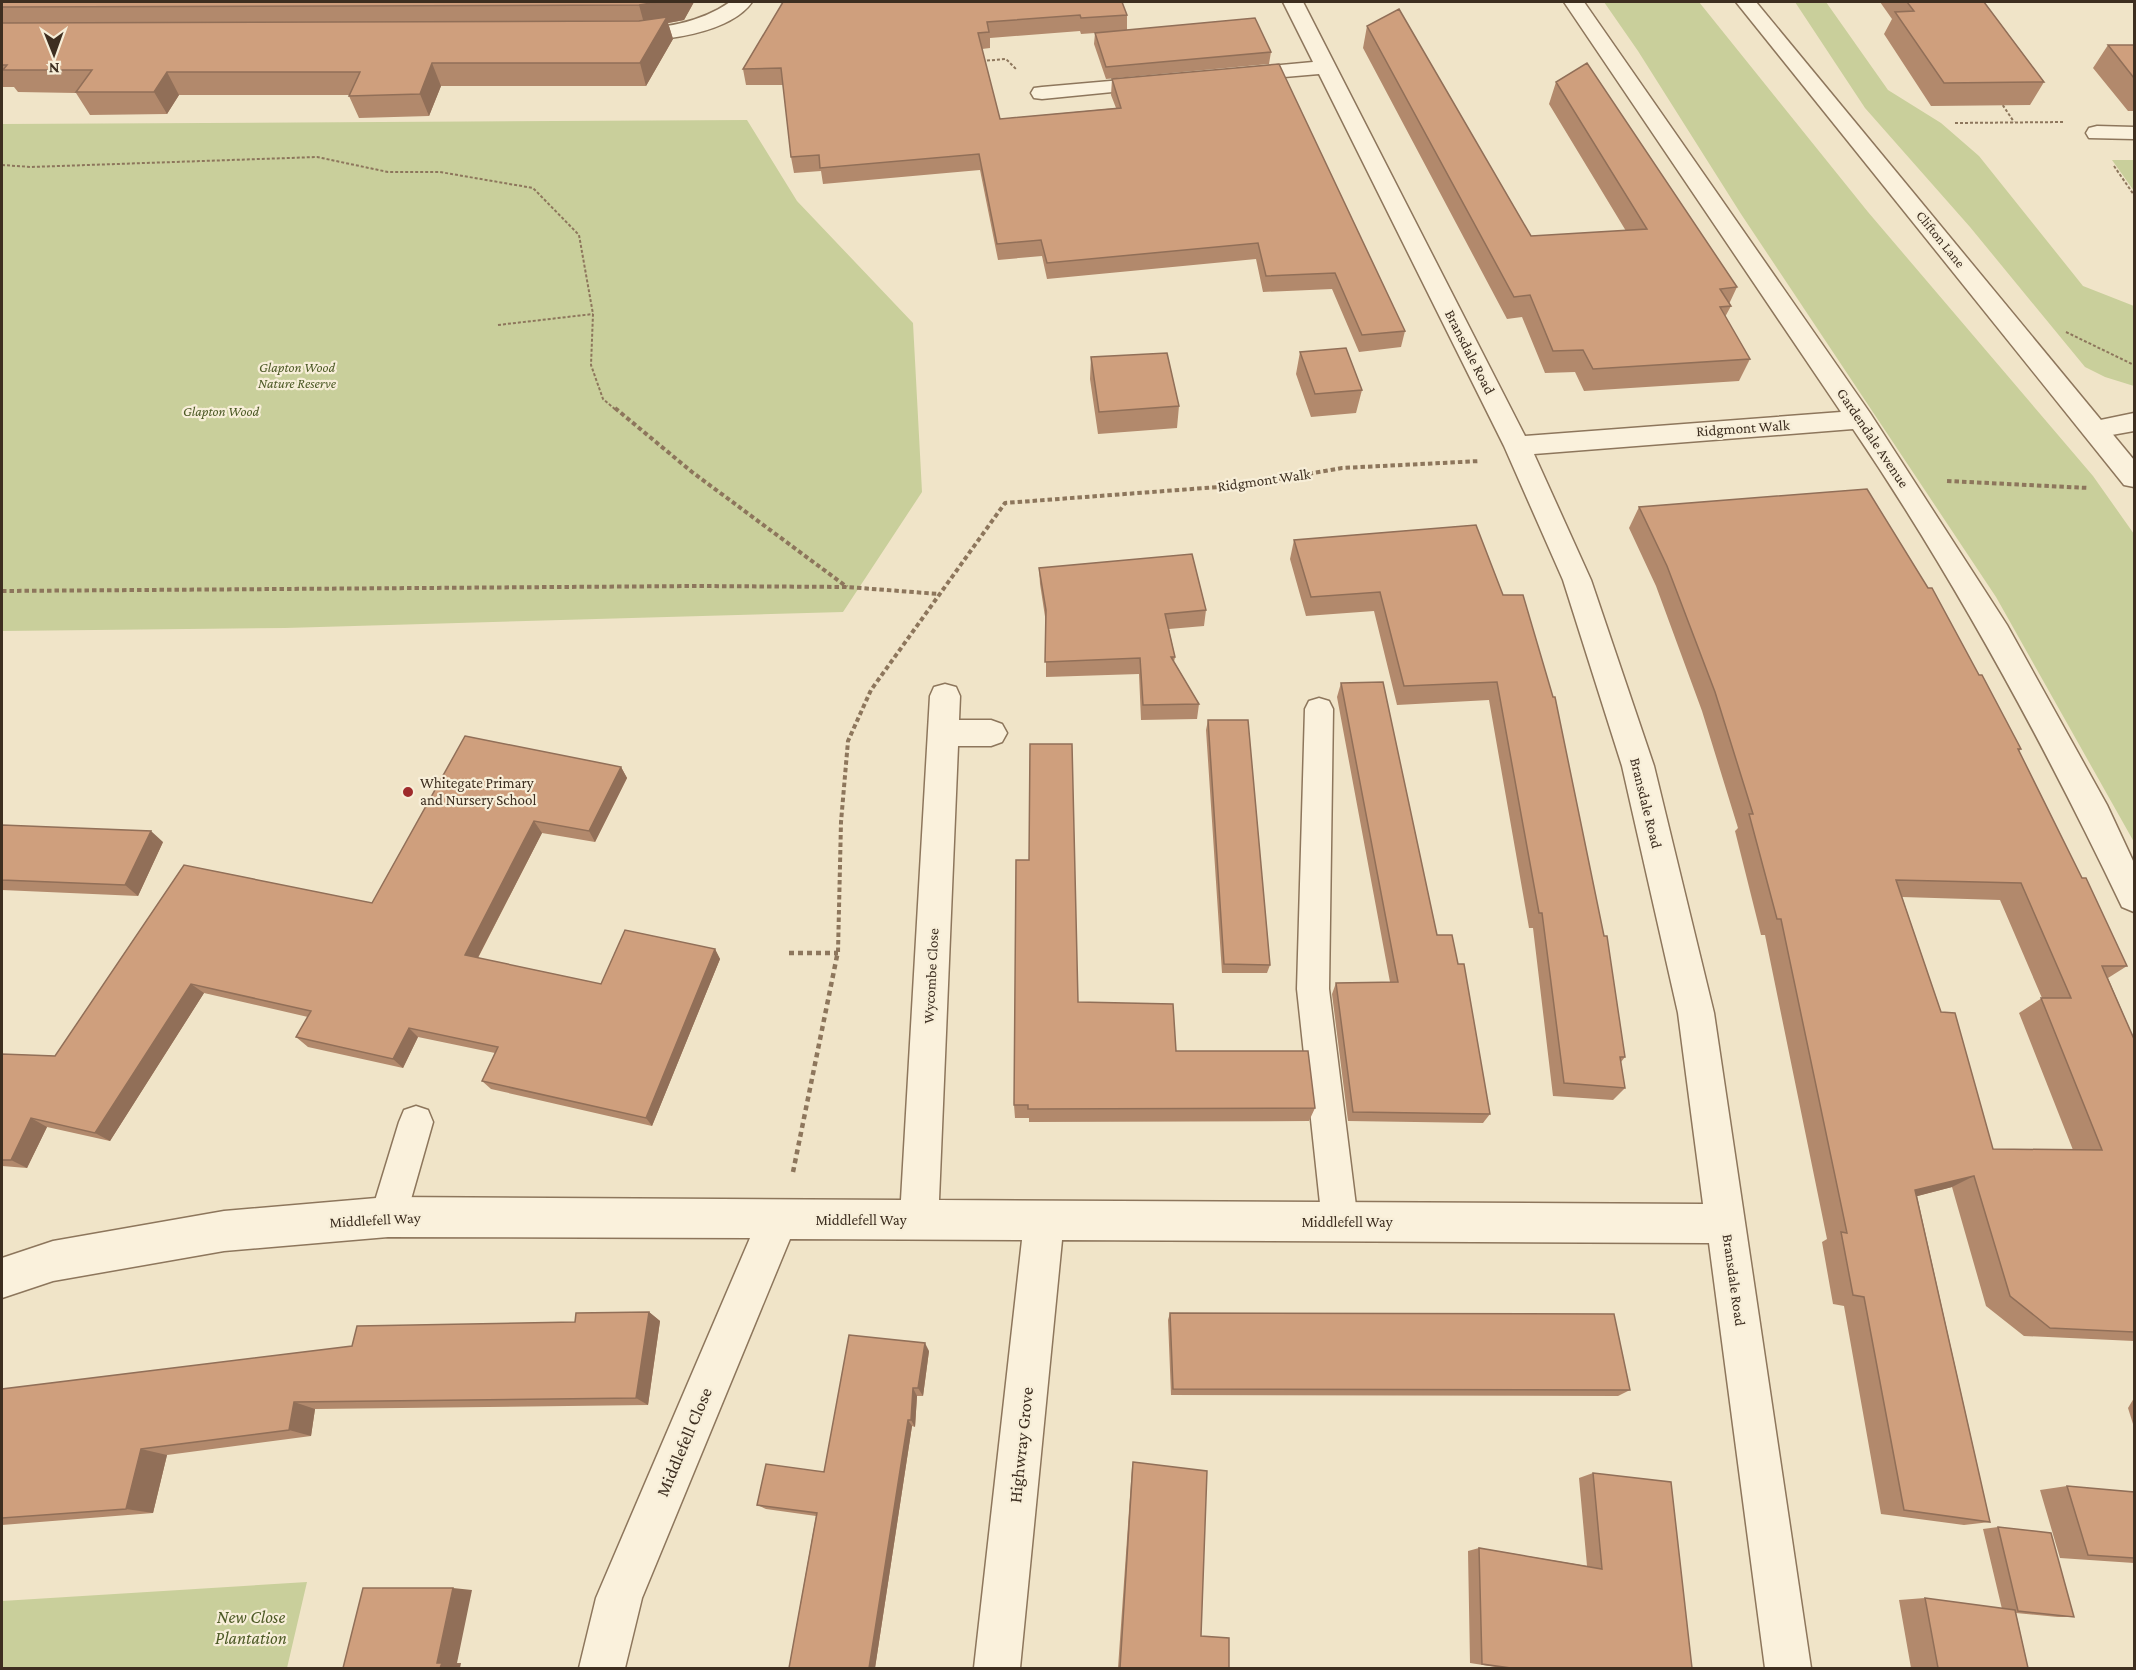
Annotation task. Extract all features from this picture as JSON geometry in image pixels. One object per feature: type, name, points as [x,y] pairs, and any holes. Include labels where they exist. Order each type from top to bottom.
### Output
[{"type":"street","points":[[603,36],[675,32],[706,23],[742,2]]},
{"type":"street","name":"Bransdale Road","points":[[1293,2],[1520,453],[1577,580],[1638,766],[1696,1012],[1788,1668]]},
{"type":"street","name":"Gardendale Avenue","points":[[1574,2],[1901,479],[1996,633],[2095,815],[2134,897]]},
{"type":"street","name":"Clifton Lane","points":[[1746,2],[2134,478]]},
{"type":"street","points":[[1223,77],[1326,67]]},
{"type":"street","points":[[1042,93],[1177,81]]},
{"type":"street","points":[[2097,133],[2134,133]]},
{"type":"street","name":"Ridgmont Walk","points":[[1520,453],[1861,419]]},
{"type":"street","points":[[2095,429],[2134,422]]},
{"type":"street","name":"Wycombe Close","points":[[918,1220],[945,696]]},
{"type":"street","points":[[943,733],[991,733]]},
{"type":"street","name":"Middlefell Way","points":[[2,1278],[52,1261],[224,1231],[388,1217],[1726,1224]]},
{"type":"street","name":"Middlefell Close","points":[[602,1668],[619,1598],[778,1220]]},
{"type":"street","name":"Highwray Grove","points":[[997,1668],[1044,1221]]},
{"type":"lane","points":[[1319,709],[1313,989],[1340,1222]]},
{"type":"lane","points":[[388,1217],[416,1122]]},
{"type":"path","points":[[975,62],[1006,58],[1042,93]]},
{"type":"path","points":[[1999,98],[2015,122]]},
{"type":"path","points":[[1955,123],[2070,122]]},
{"type":"path","points":[[2,165],[31,167],[317,157],[387,172],[440,172],[532,188],[579,234],[593,314],[591,365],[603,399],[692,472],[847,587]]},
{"type":"path","points":[[498,325],[593,314]]},
{"type":"path","points":[[2066,332],[2134,365]]},
{"type":"path","name":"Ridgmont Walk","points":[[1005,503],[1245,485],[1342,468],[1520,453]]},
{"type":"path","points":[[1901,479],[2100,489]]},
{"type":"path","points":[[778,1220],[792,1180],[838,953],[841,822],[848,741],[871,690],[1005,503]]},
{"type":"path","points":[[2,591],[847,587],[940,594]]},
{"type":"path","points":[[789,953],[838,953]]},
{"type":"green space","points":[[1604,2],[1699,2],[1868,212],[2093,476],[2134,534],[2134,842],[1996,597],[1741,214],[1638,51]]},
{"type":"green space","points":[[1795,2],[1826,2],[1888,90],[1941,123],[1979,156],[2083,286],[2134,306],[2134,386],[2105,377],[2085,367],[1970,227],[1865,108]]},
{"type":"green space","name":"Glapton Wood","points":[[747,120],[797,201],[913,323],[922,492],[843,612],[285,628],[2,631],[2,124]]},
{"type":"green space","points":[[2112,160],[2134,160],[2134,191]]},
{"type":"green space","name":"New Close Plantation","points":[[307,1582],[287,1668],[2,1668],[2,1601]]},
{"type":"building","points":[[2,2],[657,2],[639,5],[2,7]]},
{"type":"building","points":[[783,2],[1122,2],[1127,15],[1081,18],[1080,15],[987,22],[989,32],[978,33],[1000,119],[1121,108],[1112,79],[1279,64],[1405,331],[1362,335],[1335,273],[1266,276],[1258,243],[1047,263],[1041,240],[997,244],[979,154],[820,168],[819,155],[791,157],[781,68],[743,69]]},
{"type":"building","points":[[1907,2],[1984,2],[2044,82],[1944,83],[1895,12],[1914,11]]},
{"type":"building","points":[[1399,9],[1531,236],[1647,229],[1556,82],[1587,63],[1737,287],[1720,289],[1731,306],[1720,307],[1750,359],[1593,369],[1583,350],[1553,351],[1530,295],[1514,297],[1367,26]]},
{"type":"building","points":[[667,17],[640,63],[432,63],[420,94],[349,96],[360,72],[167,72],[154,92],[76,92],[92,70],[3,70],[7,65],[2,65],[2,23],[639,21]]},
{"type":"building","points":[[1255,18],[1271,52],[1106,67],[1095,33]]},
{"type":"building","points":[[2108,45],[2134,45],[2134,78]]},
{"type":"building","points":[[1346,348],[1362,390],[1315,394],[1300,352]]},
{"type":"building","points":[[1167,353],[1179,406],[1099,412],[1091,357]]},
{"type":"building","points":[[1867,489],[1928,588],[1932,588],[1979,675],[1982,675],[2021,749],[2018,749],[2082,878],[2086,878],[2127,966],[2102,966],[2134,1039],[2134,1332],[2050,1328],[2010,1296],[1974,1176],[1915,1190],[1990,1522],[1904,1510],[1864,1297],[1853,1295],[1841,1232],[1847,1233],[1781,919],[1777,919],[1749,814],[1753,814],[1715,692],[1667,566],[1639,507]],"holes":[[[1896,880],[2021,883],[2071,998],[2041,998],[2102,1150],[1993,1149],[1955,1013],[1941,1012]]]},
{"type":"building","points":[[1476,525],[1503,595],[1523,595],[1553,697],[1555,697],[1604,936],[1607,936],[1625,1057],[1620,1057],[1625,1088],[1564,1083],[1542,913],[1539,913],[1497,682],[1404,686],[1380,592],[1311,597],[1294,540]]},
{"type":"building","points":[[1192,554],[1206,610],[1165,614],[1175,657],[1171,657],[1199,704],[1143,705],[1140,658],[1045,662],[1046,610],[1039,568]]},
{"type":"building","points":[[1383,682],[1437,935],[1452,935],[1458,964],[1464,964],[1490,1114],[1353,1112],[1336,983],[1398,982],[1341,683]]},
{"type":"building","points":[[1208,720],[1248,720],[1270,965],[1224,964]]},
{"type":"building","points":[[465,736],[621,767],[589,831],[534,821],[465,955],[601,984],[625,930],[715,949],[646,1118],[482,1081],[498,1047],[409,1028],[393,1059],[296,1037],[311,1011],[191,984],[95,1133],[31,1118],[11,1160],[2,1160],[2,1054],[55,1056],[184,865],[372,903]]},
{"type":"building","points":[[1030,744],[1072,744],[1078,1002],[1173,1004],[1176,1051],[1308,1051],[1315,1108],[1028,1109],[1028,1105],[1014,1105],[1016,860],[1029,860]]},
{"type":"building","points":[[2,825],[151,831],[125,885],[2,880]]},
{"type":"building","points":[[649,1312],[636,1398],[294,1402],[289,1430],[141,1449],[126,1509],[2,1518],[2,1389],[352,1346],[357,1326],[575,1322],[576,1313]]},
{"type":"building","points":[[1170,1313],[1614,1314],[1630,1390],[1173,1389]]},
{"type":"building","points":[[849,1335],[925,1343],[918,1388],[913,1388],[911,1420],[908,1420],[869,1668],[789,1668],[817,1513],[757,1505],[766,1464],[824,1472]]},
{"type":"building","points":[[1133,1462],[1207,1471],[1201,1636],[1229,1638],[1229,1668],[1120,1668]]},
{"type":"building","points":[[1593,1473],[1671,1482],[1692,1668],[1511,1668],[1482,1664],[1479,1548],[1602,1569]]},
{"type":"building","points":[[2067,1486],[2134,1492],[2134,1558],[2088,1555]]},
{"type":"building","points":[[1998,1527],[2051,1533],[2074,1617],[2018,1611]]},
{"type":"building","points":[[363,1588],[453,1588],[437,1663],[442,1663],[440,1668],[343,1668]]},
{"type":"building","points":[[1925,1598],[2015,1610],[2028,1668],[1938,1668]]},
{"type":"place","name":"Whitegate Primary and Nursery School","points":[[408,792]]},
{"type":"park label","name":"Glapton Wood Nature Reserve","points":[[297,376]]}]
